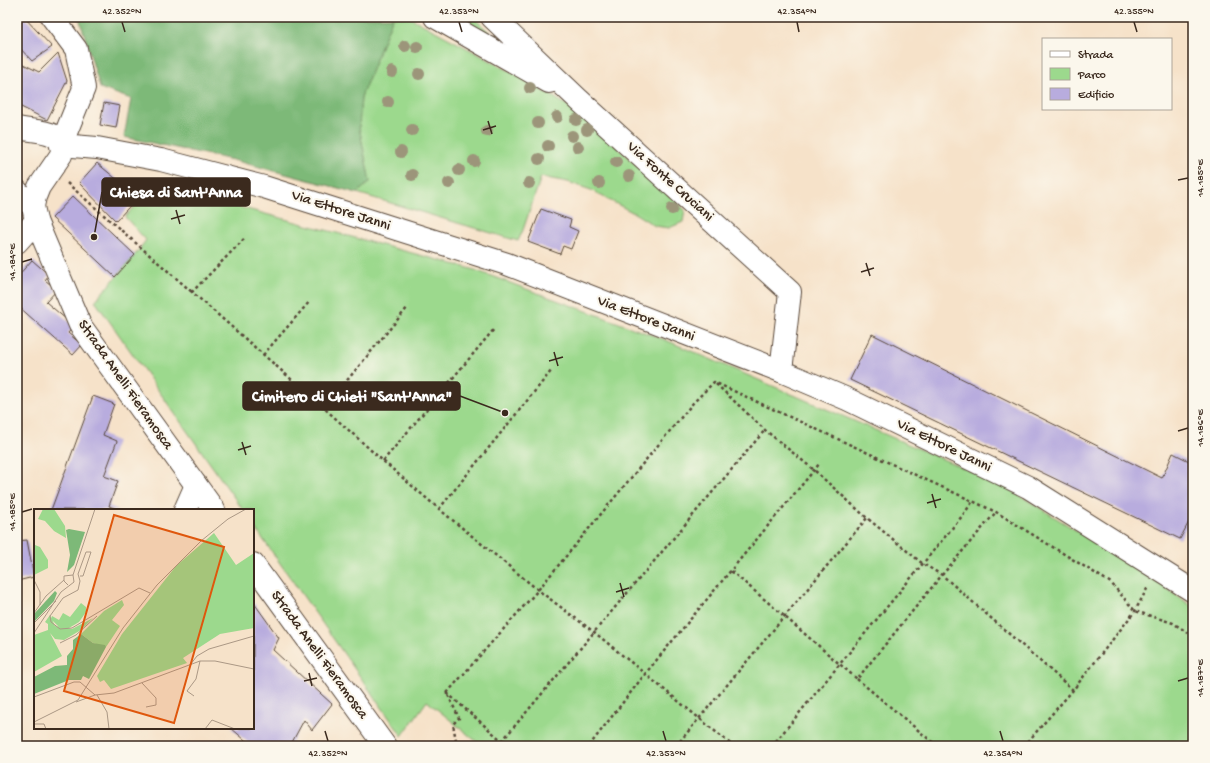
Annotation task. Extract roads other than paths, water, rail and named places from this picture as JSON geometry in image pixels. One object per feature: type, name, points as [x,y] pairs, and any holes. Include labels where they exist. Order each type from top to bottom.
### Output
[{"type":"street","points":[[52,17],[76,49],[84,88],[61,145]]},
{"type":"street","points":[[435,17],[580,100]]},
{"type":"street","name":"Via Fonte Cruciani","points":[[492,17],[580,100],[790,292],[781,371]]},
{"type":"street","points":[[17,128],[53,134],[58,139],[62,150],[61,155],[39,187],[35,213],[17,242]]},
{"type":"street","name":"Via Ettore Janni","points":[[61,145],[97,148],[160,160],[264,187],[507,264],[781,371],[846,399],[1028,487],[1193,590]]},
{"type":"street","points":[[17,191],[35,213]]},
{"type":"street","name":"Strada Anelli Fieramosca","points":[[35,213],[80,325],[213,509]]},
{"type":"street","points":[[185,509],[196,485]]},
{"type":"street","name":"Strada Anelli Fieramosca","points":[[254,565],[385,746]]},
{"type":"place","name":"Chiesa di Sant'Anna","points":[[94,237]]},
{"type":"place","name":"Cimitero di Chieti \"Sant'Anna\"","points":[[505,413]]}]
